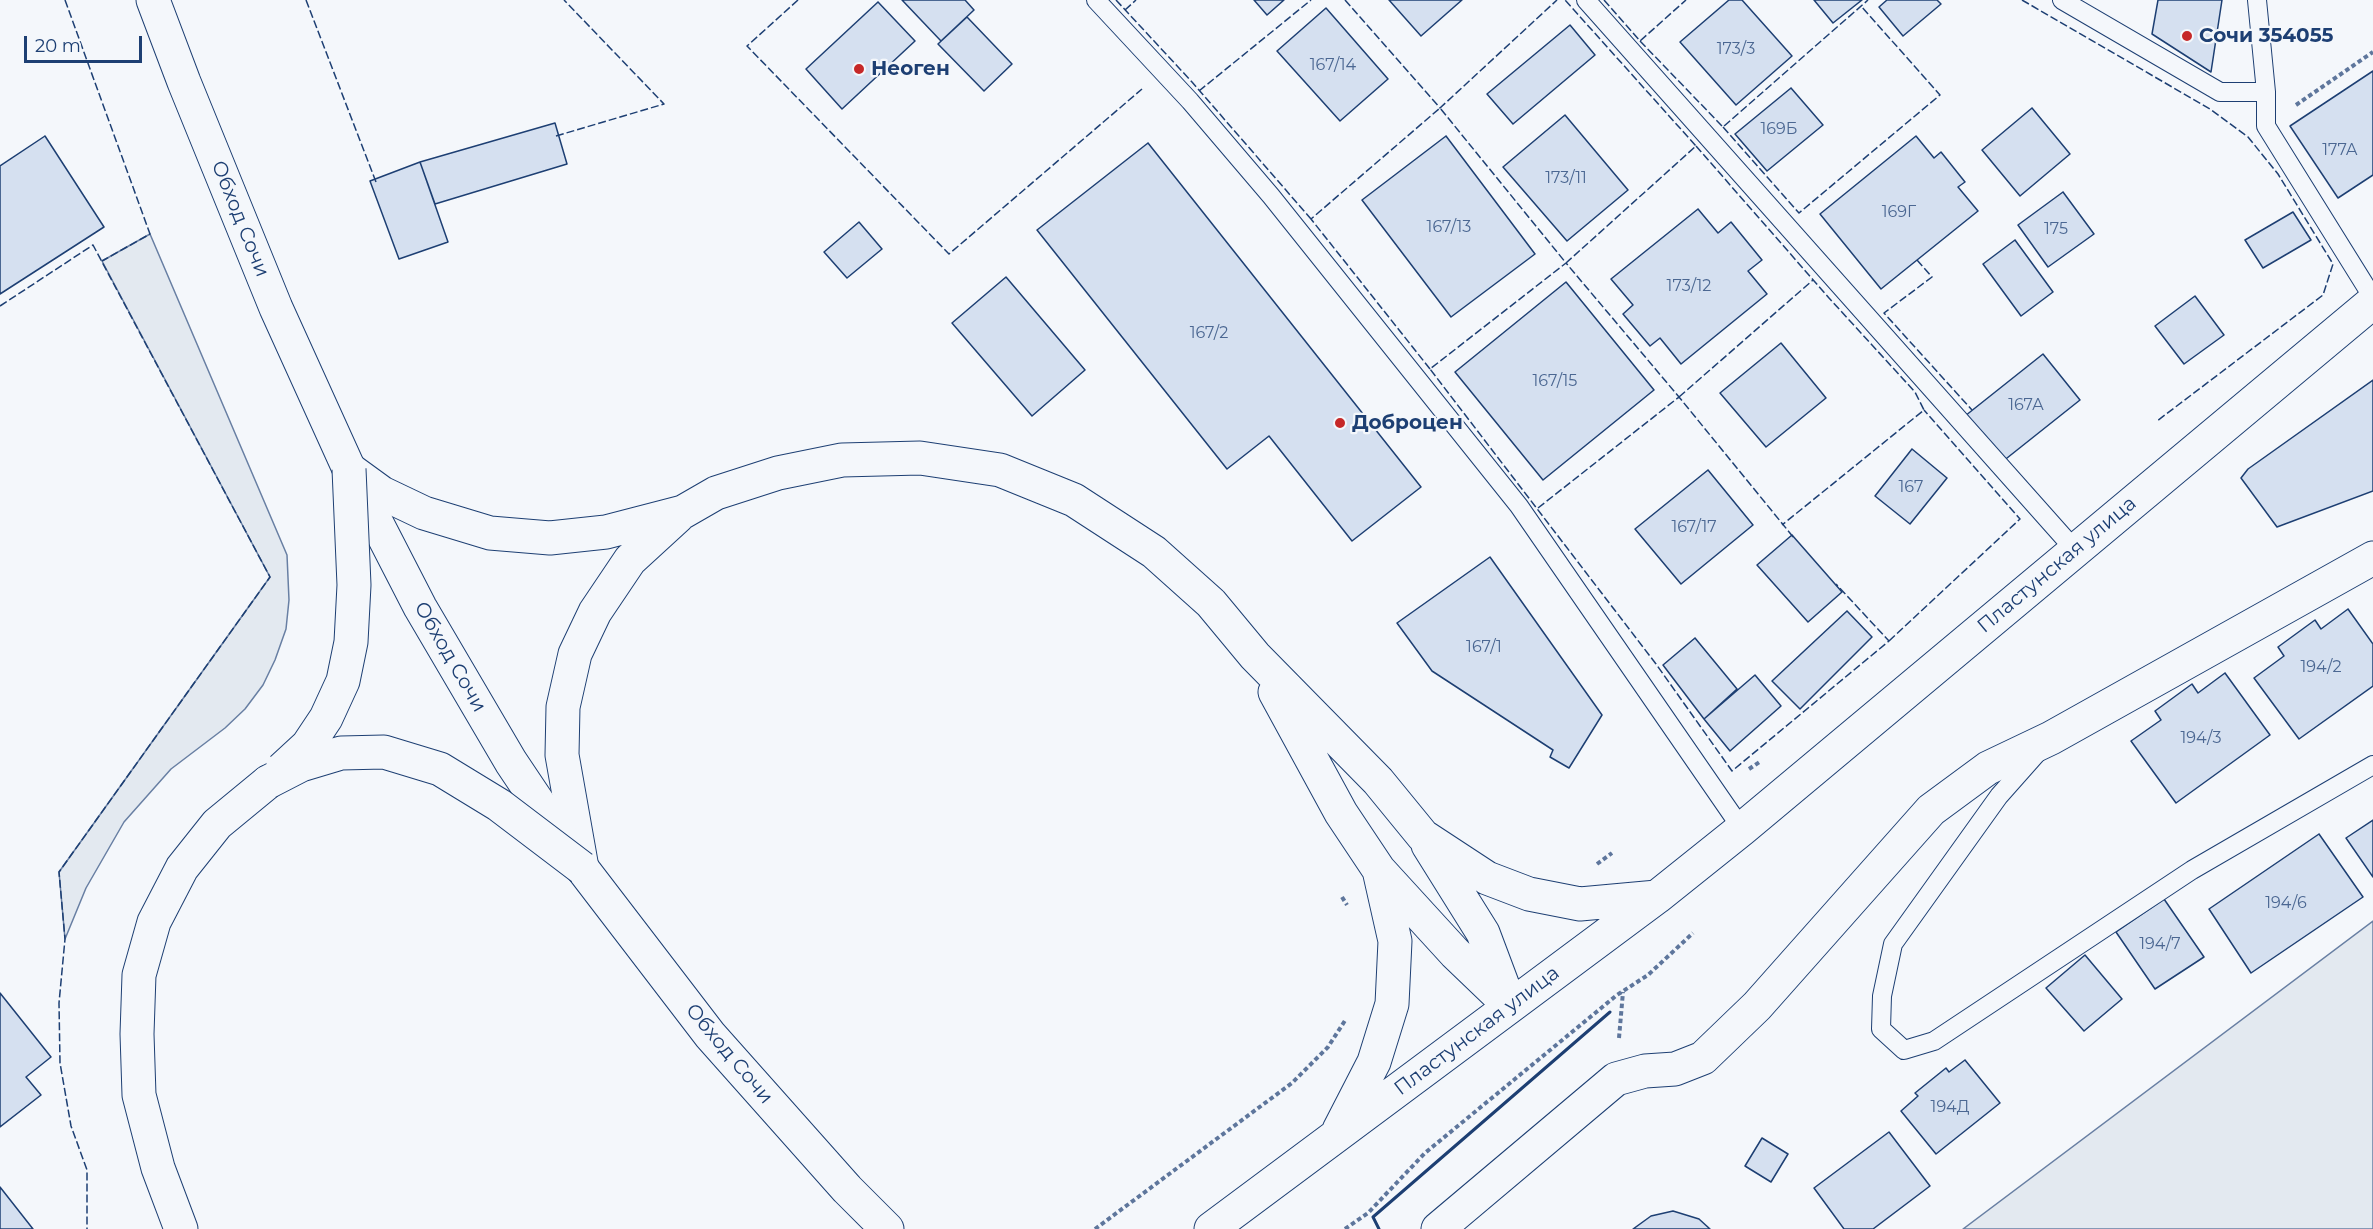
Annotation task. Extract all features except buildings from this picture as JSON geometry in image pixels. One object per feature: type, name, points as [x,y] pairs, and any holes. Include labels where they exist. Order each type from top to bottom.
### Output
[{"type":"main road","name":"Обход Сочи","points":[[153,0],[276,308],[349,469],[420,608],[511,762],[582,868],[710,1035],[847,1189],[887,1229]]},
{"type":"main road","name":"Пластунская улица","points":[[1210,1229],[1657,897],[1742,829],[2373,300]]},
{"type":"main road","points":[[582,868],[562,755],[563,707],[575,654],[595,612],[630,560],[683,512],[716,493],[778,473],[842,460],[920,458],[1000,470],[1074,500],[1154,552],[1211,603],[1255,656],[1377,781],[1423,836],[1483,933],[1510,1005]]},
{"type":"main road","points":[[349,469],[382,494],[424,513],[490,533],[550,538],[606,532],[683,512]]},
{"type":"main road","points":[[181,1229],[158,1168],[139,1095],[137,1034],[139,975],[154,922],[182,868],[218,824],[308,745],[326,718],[343,681],[351,642],[354,585],[349,469]]},
{"type":"main road","points":[[1438,1229],[1616,1079],[1645,1071],[1675,1068],[1703,1059],[1757,1006],[1931,810],[1988,768],[2051,738],[2373,558]]},
{"type":"main road","points":[[1255,656],[1341,813],[1379,870],[1455,953],[1510,1005]]},
{"type":"main road","points":[[268,782],[301,765],[341,753],[384,752],[440,768],[499,805],[582,868]]},
{"type":"main road","points":[[1423,836],[1487,878],[1529,894],[1580,904],[1657,897]]},
{"type":"main road","points":[[1335,1137],[1374,1062],[1392,1004],[1395,941],[1379,870]]},
{"type":"lane","points":[[1096,0],[1190,100],[1271,196],[1519,506],[1742,829]]},
{"type":"lane","points":[[1586,0],[2075,550]]},
{"type":"lane","points":[[2062,0],[2220,92],[2266,92]]},
{"type":"lane","points":[[2257,0],[2266,92],[2266,126],[2373,300]]},
{"type":"lane","points":[[2051,738],[1999,796],[1893,944],[1882,996],[1881,1029],[1904,1050],[1934,1041],[2192,870],[2373,765]]},
{"type":"path","points":[[2266,126],[2373,52]]},
{"type":"path","points":[[1342,897],[1353,915]]},
{"type":"path","points":[[1345,1229],[1368,1213],[1425,1153],[1623,991],[1648,975],[1693,933]]},
{"type":"path","points":[[1616,1079],[1623,991]]},
{"type":"path","points":[[1095,1229],[1292,1083],[1328,1047],[1349,1014]]},
{"type":"shaded area","points":[[150,234],[287,555],[289,600],[286,629],[263,685],[245,709],[225,728],[171,769],[124,822],[86,888],[65,939],[59,872],[270,577],[102,261]]},
{"type":"shaded area","points":[[2373,921],[2373,1229],[1963,1229]]},
{"type":"fence","points":[[65,0],[150,234],[102,261]]},
{"type":"fence","points":[[306,0],[376,182]]},
{"type":"fence","points":[[556,136],[664,104],[564,0]]},
{"type":"fence","points":[[798,0],[747,46],[949,254],[1142,89]]},
{"type":"fence","points":[[1116,0],[1192,82],[1311,219]]},
{"type":"fence","points":[[1125,10],[1136,0]]},
{"type":"fence","points":[[1199,91],[1311,0]]},
{"type":"fence","points":[[1345,0],[1440,108],[1557,0]]},
{"type":"fence","points":[[1430,369],[1311,219],[1440,108],[1566,263],[1696,146],[1565,0]]},
{"type":"fence","points":[[1604,0],[1640,41],[1686,0]]},
{"type":"fence","points":[[1640,41],[1723,127],[1868,0]]},
{"type":"fence","points":[[2022,0],[2210,109],[2248,137],[2278,174],[2333,264],[2323,295],[2157,421]]},
{"type":"fence","points":[[1723,127],[1799,213],[1940,95],[1861,6]]},
{"type":"fence","points":[[1696,146],[1915,392],[1924,410],[1782,525]]},
{"type":"fence","points":[[0,306],[93,245],[270,577],[59,872],[65,939],[59,1003],[60,1063],[71,1126],[87,1170],[87,1229]]},
{"type":"fence","points":[[1917,260],[1932,277],[1884,313],[1972,410]]},
{"type":"fence","points":[[1538,508],[1679,397],[1566,263],[1430,369],[1656,664],[1732,771],[1889,641],[1836,584]]},
{"type":"fence","points":[[1679,397],[1813,280]]},
{"type":"fence","points":[[1538,508],[1679,397],[1794,538]]},
{"type":"fence","points":[[1889,641],[2020,519],[1924,410]]},
{"type":"wall","points":[[1379,1229],[1373,1217],[1610,1012]]},
{"type":"place","name":"Сочи 354055","points":[[2187,36]]},
{"type":"place","name":"Неоген","points":[[859,69]]},
{"type":"place","name":"Доброцен","points":[[1340,423]]}]
